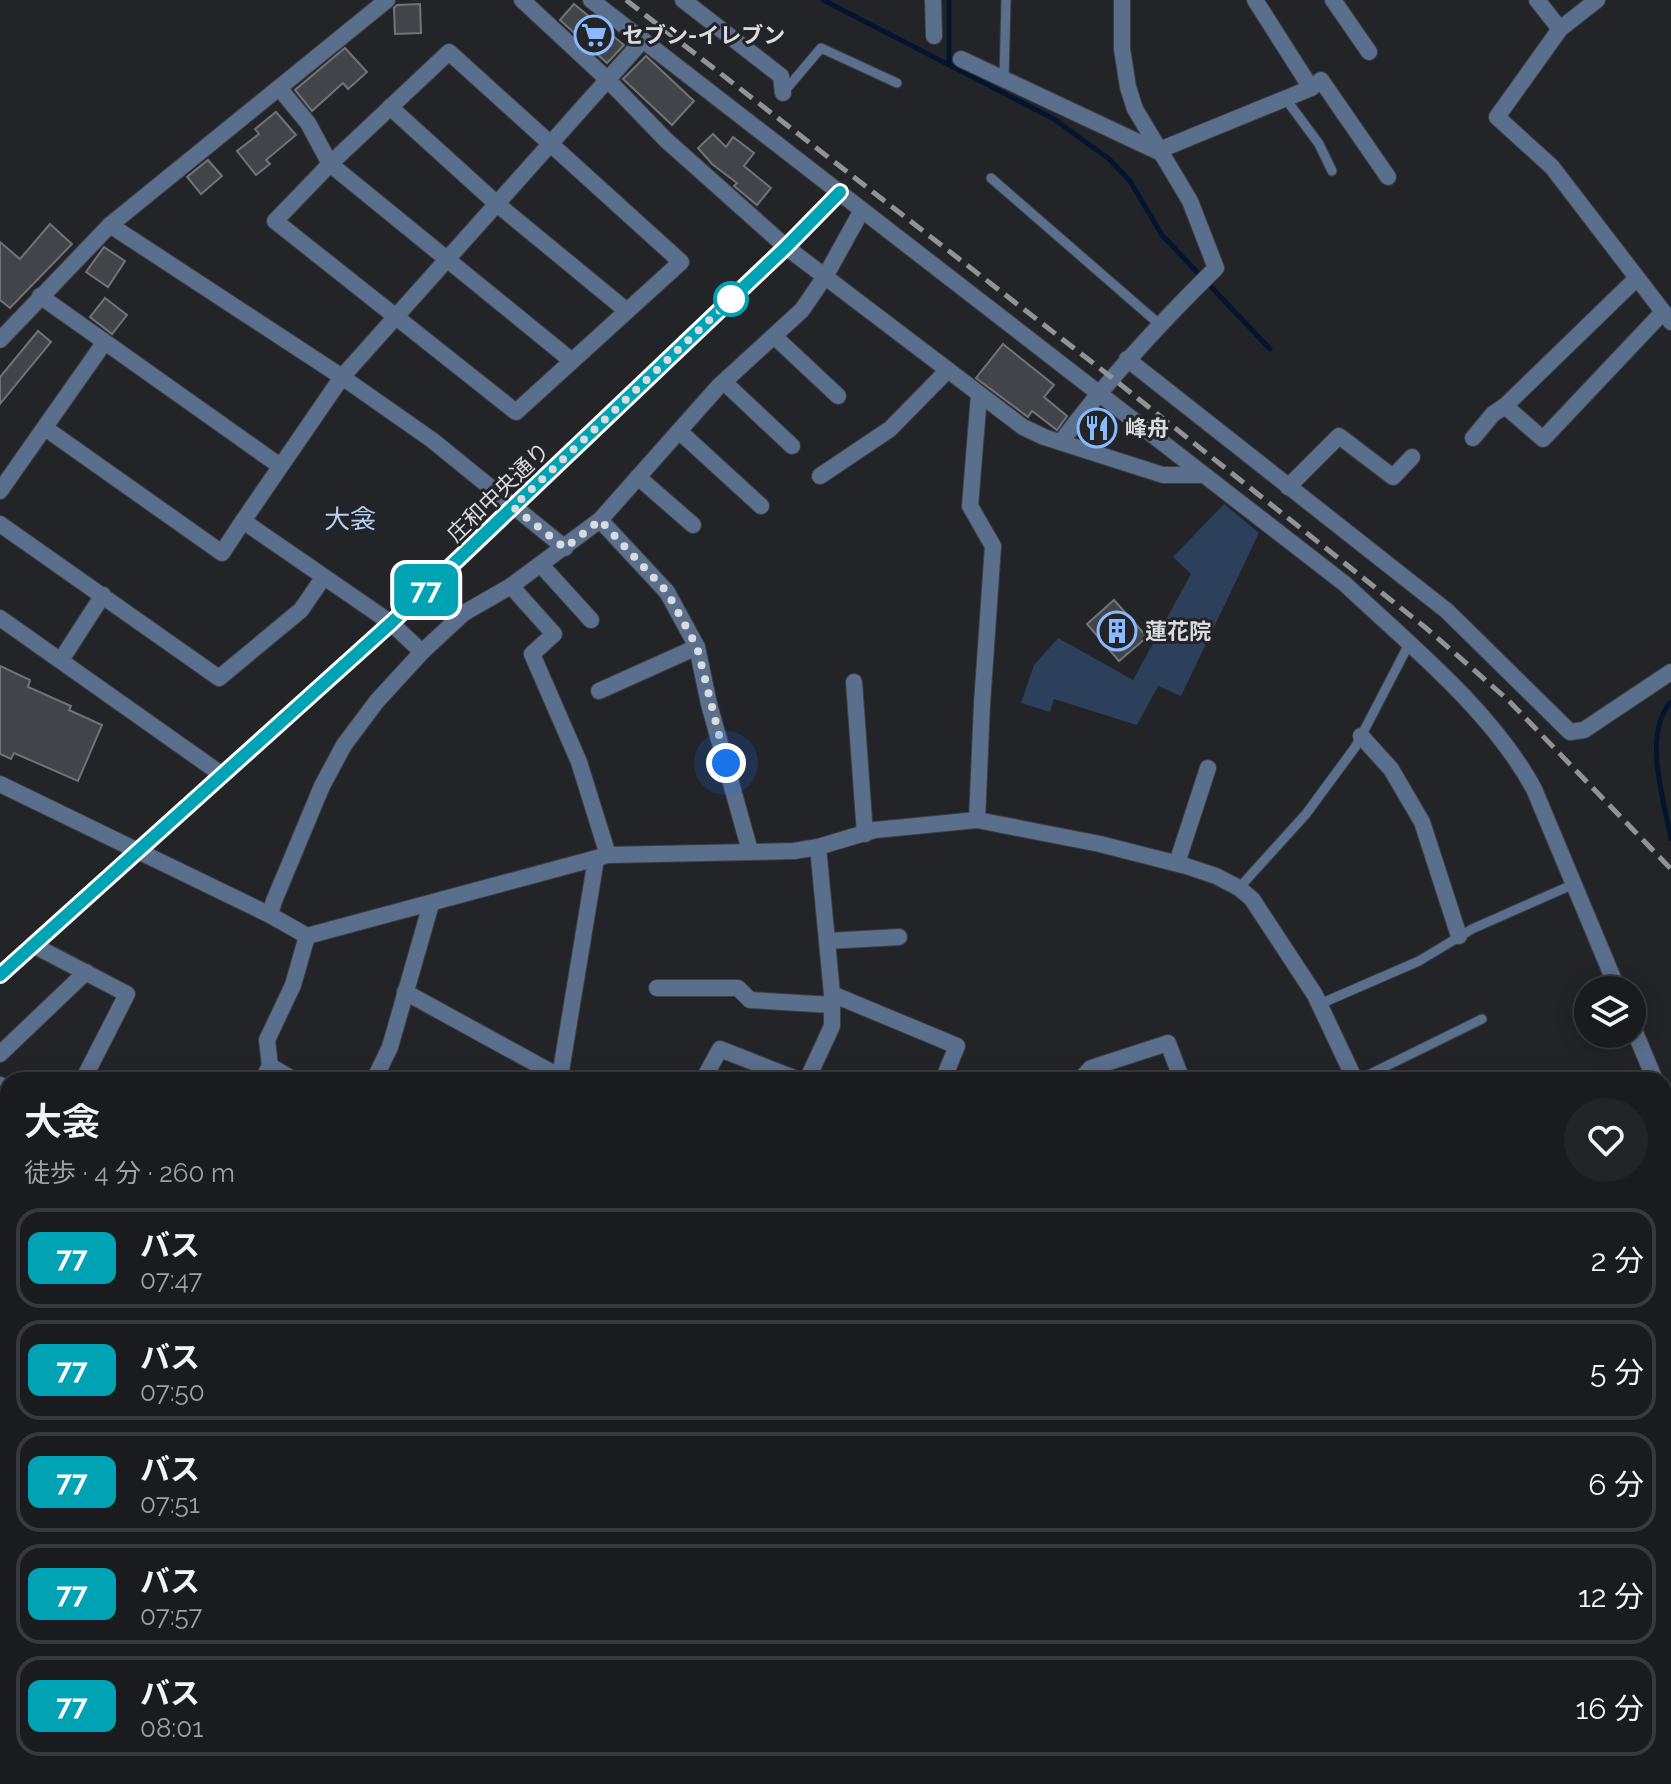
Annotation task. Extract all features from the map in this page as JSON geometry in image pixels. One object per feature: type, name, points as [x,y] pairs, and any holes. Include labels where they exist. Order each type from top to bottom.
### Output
[{"type":"street","points":[[0,340],[110,225],[387,0]]},
{"type":"street","points":[[522,0],[607,79],[666,140],[786,247],[1023,427],[1163,475],[1201,475]]},
{"type":"street","points":[[591,0],[1345,584],[1409,644],[1498,734],[1517,758],[1534,789],[1612,976]]},
{"type":"street","points":[[683,0],[781,76],[783,93]]},
{"type":"street","points":[[933,0],[934,36]]},
{"type":"street","points":[[1061,442],[1127,359],[1216,268],[1190,201],[1157,151],[1135,109],[1122,49],[1122,0]]},
{"type":"street","points":[[1255,0],[1311,88]]},
{"type":"street","points":[[1333,0],[1369,52]]},
{"type":"street","points":[[1537,0],[1560,29]]},
{"type":"street","points":[[1505,406],[1543,439],[1667,317],[1552,167],[1497,117],[1560,29],[1597,0]]},
{"type":"street","points":[[45,428],[222,553],[342,377],[643,40]]},
{"type":"street","points":[[449,52],[681,262],[516,412],[275,221],[390,107],[449,52]]},
{"type":"street","points":[[961,59],[1157,151],[1311,88],[1321,80],[1388,177]]},
{"type":"street","points":[[280,89],[308,123],[330,164],[572,361]]},
{"type":"street","points":[[390,107],[497,204],[627,311]]},
{"type":"street","name":"庄和中央通り","points":[[0,975],[391,623],[840,192]]},
{"type":"street","points":[[270,915],[322,786],[344,745],[377,701],[422,652],[464,613],[511,586],[600,520],[724,382],[802,310],[826,275],[862,210]]},
{"type":"street","points":[[110,225],[342,377],[432,440],[565,548]]},
{"type":"street","points":[[1473,438],[1493,414],[1505,406],[1637,278]]},
{"type":"street","points":[[40,296],[280,466]]},
{"type":"street","points":[[774,336],[838,396]]},
{"type":"street","points":[[0,491],[104,343]]},
{"type":"street","points":[[1127,359],[1447,611],[1570,732],[1584,730],[1671,672]]},
{"type":"street","points":[[820,476],[890,429],[948,370]]},
{"type":"street","points":[[724,382],[792,446]]},
{"type":"street","points":[[977,820],[993,546],[970,506],[979,395]]},
{"type":"street","points":[[679,431],[761,506]]},
{"type":"street","points":[[1288,487],[1339,436],[1393,477],[1412,457]]},
{"type":"street","points":[[638,477],[693,525]]},
{"type":"street","points":[[600,520],[667,592],[697,647],[709,704],[750,851]]},
{"type":"street","points":[[243,521],[391,623],[422,652]]},
{"type":"street","points":[[0,524],[219,678],[301,610],[323,578]]},
{"type":"street","points":[[541,565],[591,620]]},
{"type":"street","points":[[511,586],[554,634],[532,654],[579,762],[602,857],[561,1072]]},
{"type":"street","points":[[61,660],[103,595]]},
{"type":"street","points":[[0,618],[221,774]]},
{"type":"street","points":[[599,691],[697,647]]},
{"type":"street","points":[[854,682],[865,834]]},
{"type":"street","points":[[1361,736],[1391,769],[1422,822],[1459,936]]},
{"type":"street","points":[[1177,863],[1208,768]]},
{"type":"street","points":[[0,784],[270,915],[307,936],[602,857],[818,847],[914,825],[977,820],[1100,844],[1216,876],[1252,899],[1320,1004],[1352,1072]]},
{"type":"street","points":[[811,1072],[832,1026],[818,847]]},
{"type":"street","points":[[378,1072],[390,1047],[431,904]]},
{"type":"street","points":[[266,1072],[267,1040],[293,985],[307,936]]},
{"type":"street","points":[[827,941],[899,937]]},
{"type":"street","points":[[33,945],[127,994],[87,1072]]},
{"type":"street","points":[[0,1054],[86,972]]},
{"type":"street","points":[[657,988],[738,988],[750,1000],[832,1000],[957,1046],[946,1072]]},
{"type":"street","points":[[405,992],[551,1072]]},
{"type":"street","points":[[1099,1072],[1168,1043],[1179,1072]]},
{"type":"street","points":[[1642,1048],[1652,1072]]},
{"type":"street","points":[[707,1072],[720,1049],[779,1072]]},
{"type":"lane","points":[[1004,80],[1006,0]]},
{"type":"lane","points":[[783,93],[821,48],[897,83]]},
{"type":"lane","points":[[1285,98],[1319,144],[1332,171]]},
{"type":"lane","points":[[991,178],[1159,324]]},
{"type":"lane","points":[[1239,888],[1306,814],[1361,736],[1409,644]]},
{"type":"lane","points":[[1320,1004],[1419,961],[1459,936],[1574,884]]},
{"type":"lane","points":[[1373,1072],[1482,1019]]},
{"type":"shaded area","points":[[1224,504],[1259,533],[1181,696],[1158,686],[1137,725],[1054,699],[1050,712],[1021,703],[1034,665],[1058,638],[1133,680],[1191,574],[1173,557]]},
{"type":"building","points":[[420,4],[421,33],[395,34],[394,8],[397,5]]},
{"type":"building","points":[[574,4],[624,45],[607,63],[560,20]]},
{"type":"building","points":[[345,48],[367,72],[348,89],[343,83],[312,111],[295,90]]},
{"type":"building","points":[[646,56],[694,101],[672,125],[623,79]]},
{"type":"building","points":[[276,112],[296,135],[266,160],[270,164],[256,175],[237,151],[259,134],[255,129]]},
{"type":"building","points":[[713,134],[726,147],[733,137],[754,153],[744,166],[771,188],[757,205],[698,148]]},
{"type":"building","points":[[208,160],[222,176],[201,194],[187,177]]},
{"type":"building","points":[[50,224],[72,244],[10,308],[0,300],[0,242],[20,259]]},
{"type":"building","points":[[104,247],[125,261],[108,287],[86,272]]},
{"type":"building","points":[[105,298],[127,315],[112,334],[90,317]]},
{"type":"building","points":[[38,331],[51,342],[0,404],[0,377]]},
{"type":"building","points":[[1003,344],[1054,385],[1044,397],[1067,416],[1057,430],[1032,411],[1028,417],[976,378]]},
{"type":"building","points":[[1097,414],[1116,430],[1104,444],[1097,438],[1092,441],[1082,433]]},
{"type":"building","name":"蓮花院","points":[[1114,600],[1147,637],[1119,661],[1087,624]]},
{"type":"building","points":[[0,666],[30,680],[28,687],[71,706],[69,710],[102,725],[78,781],[14,753],[11,759],[0,754]]},
{"type":"waterway","points":[[823,0],[1054,119],[1109,159],[1130,181],[1162,235],[1270,349]]},
{"type":"waterway","points":[[949,0],[949,63]]},
{"type":"waterway","points":[[1671,702],[1662,715],[1656,749],[1671,839]]},
{"type":"railway","points":[[626,0],[1111,377],[1426,628],[1507,699],[1671,869]]},
{"type":"bus line","name":"77","points":[[0,975],[391,623],[840,192]]},
{"type":"place","name":"セブン-イレブン","points":[[594,35]]},
{"type":"place","name":"峰舟","points":[[1097,428]]},
{"type":"place","name":"蓮花院","points":[[1117,631]]},
{"type":"district","name":"大衾","points":[[350,519]]},
{"type":"route","points":[[726,763],[697,647],[667,592],[600,520],[565,548],[513,507],[741,290],[731,299]]}]
